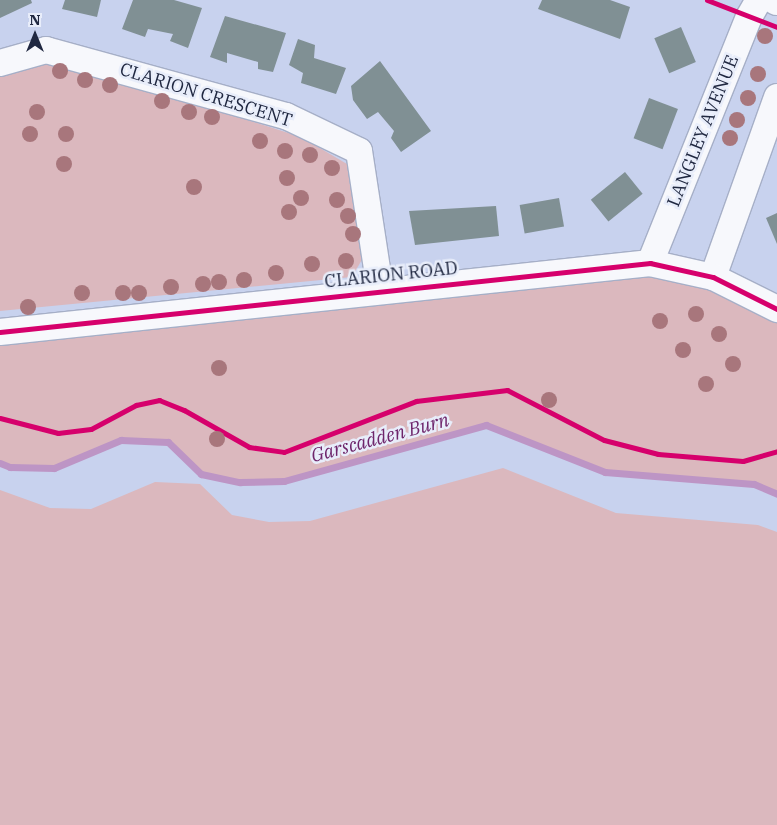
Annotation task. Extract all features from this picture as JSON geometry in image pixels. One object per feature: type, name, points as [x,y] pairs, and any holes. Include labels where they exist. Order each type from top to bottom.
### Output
[{"type":"street","name":"LANGLEY AVENUE","points":[[650,263],[749,17],[759,0]]},
{"type":"street","name":"CLARION CRESCENT","points":[[0,62],[46,50],[286,116],[359,151],[380,289]]},
{"type":"street","points":[[712,277],[777,98]]},
{"type":"street","name":"CLARION ROAD","points":[[0,332],[380,289],[650,263],[712,277],[777,309]]},
{"type":"shaded area","points":[[42,55],[301,137],[347,164],[364,256],[352,277],[0,311],[0,69]]},
{"type":"shaded area","points":[[650,263],[777,309],[777,494],[754,484],[605,472],[486,425],[284,481],[240,482],[201,474],[168,442],[121,440],[54,468],[10,467],[0,463],[0,332]]},
{"type":"shaded area","points":[[503,468],[616,513],[758,525],[777,532],[777,825],[0,825],[0,490],[50,508],[91,509],[155,482],[200,484],[232,515],[269,522],[310,521]]},
{"type":"building","points":[[0,0],[31,0],[32,3],[0,18]]},
{"type":"building","points":[[65,0],[101,0],[97,17],[62,9]]},
{"type":"building","points":[[133,0],[174,0],[202,8],[188,48],[170,41],[173,34],[148,29],[145,37],[122,29]]},
{"type":"building","points":[[542,0],[610,0],[630,7],[620,39],[538,9]]},
{"type":"building","points":[[225,16],[286,33],[273,72],[258,69],[258,62],[227,53],[227,63],[210,57]]},
{"type":"building","points":[[681,27],[696,62],[669,73],[654,38]]},
{"type":"building","points":[[298,39],[315,45],[314,58],[346,68],[336,94],[301,83],[303,73],[289,65]]},
{"type":"building","points":[[380,61],[431,131],[401,152],[391,138],[394,131],[378,112],[367,119],[353,100],[351,86]]},
{"type":"building","points":[[649,98],[678,109],[663,149],[634,138]]},
{"type":"building","points":[[625,172],[643,194],[608,221],[591,200]]},
{"type":"building","points":[[559,198],[564,227],[525,234],[520,205]]},
{"type":"building","points":[[496,206],[499,236],[415,245],[409,211]]},
{"type":"building","points":[[777,213],[777,244],[766,218]]},
{"type":"waterway","name":"Garscadden Burn","points":[[0,463],[10,467],[54,468],[121,440],[168,442],[201,474],[240,482],[284,481],[486,425],[605,472],[754,484],[777,494]]},
{"type":"cycle path","points":[[707,0],[777,27]]},
{"type":"cycle path","points":[[0,332],[650,263],[713,277],[777,309]]},
{"type":"cycle path","points":[[0,418],[58,433],[91,429],[136,405],[159,400],[184,410],[249,447],[284,452],[416,401],[507,390],[604,440],[658,454],[743,461],[777,451]]}]
